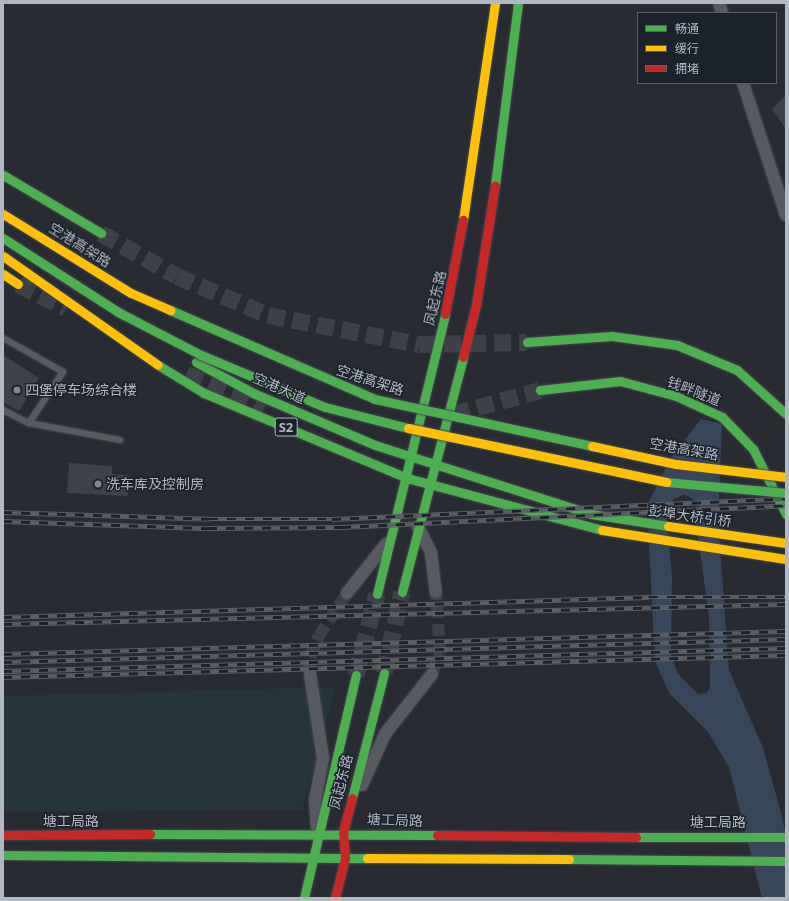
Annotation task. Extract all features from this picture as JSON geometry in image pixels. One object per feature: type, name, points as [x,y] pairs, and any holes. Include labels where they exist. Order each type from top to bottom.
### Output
[{"type":"main road","name":"凤起东路","points":[[377,594],[413,456],[456,274],[495,3]]},
{"type":"main road","points":[[402,592],[434,462],[476,305],[495,188],[518,3]]},
{"type":"main road","points":[[3,175],[101,232]]},
{"type":"main road","name":"空港大道","points":[[3,202],[62,243],[190,358],[253,393],[375,445],[434,462],[591,514]]},
{"type":"main road","name":"空港高架路","points":[[3,214],[131,293],[301,370],[375,399],[676,464],[786,477]]},
{"type":"main road","points":[[3,238],[120,313],[201,355],[325,407],[460,441],[669,483],[786,493]]},
{"type":"main road","name":"S2","points":[[3,256],[168,372],[204,393],[407,478]]},
{"type":"main road","points":[[3,274],[18,284]]},
{"type":"main road","points":[[528,342],[612,336],[677,345],[737,370],[786,414]]},
{"type":"main road","name":"钱畔隧道","points":[[540,390],[620,381],[676,396],[722,417],[753,448],[786,514]]},
{"type":"main road","points":[[407,478],[592,528],[786,559]]},
{"type":"main road","name":"彭埠大桥引桥","points":[[591,514],[786,543]]},
{"type":"main road","name":"凤起东路","points":[[335,898],[345,858],[343,832],[384,673]]},
{"type":"main road","name":"凤起东路","points":[[304,898],[315,857],[318,834],[356,675]]},
{"type":"main road","name":"塘工局路","points":[[3,835],[318,834],[343,832],[457,836],[738,835],[786,837]]},
{"type":"main road","points":[[3,855],[786,861]]},
{"type":"street","points":[[743,84],[786,215]]},
{"type":"street","points":[[418,527],[431,553],[436,592]]},
{"type":"street","points":[[347,593],[394,531]]},
{"type":"street","points":[[310,674],[323,758],[315,800],[318,834]]},
{"type":"street","points":[[343,832],[385,734],[432,674]]},
{"type":"lane","points":[[3,338],[63,372],[29,423]]},
{"type":"lane","points":[[3,410],[29,423],[120,440]]},
{"type":"shaded area","points":[[336,687],[302,810],[3,812],[3,696]]},
{"type":"water","points":[[701,419],[722,424],[718,520],[729,670],[763,748],[781,813],[786,836],[786,898],[762,898],[729,767],[708,732],[669,693],[655,661],[647,506],[670,459]],"holes":[[[684,494],[699,503],[696,523],[709,617],[710,687],[707,693],[698,694],[678,674],[671,656],[672,575],[666,515],[673,500]]]},
{"type":"building","points":[[786,95],[786,129],[772,109]]},
{"type":"building","name":"四堡停车场综合楼","points":[[3,355],[39,378],[19,411],[3,402]]},
{"type":"building","name":"洗车库及控制房","points":[[69,463],[112,466],[112,474],[129,475],[128,496],[67,493]]},
{"type":"tunnel","points":[[101,233],[177,276],[268,315],[419,344],[527,342]]},
{"type":"tunnel","points":[[18,284],[66,308]]},
{"type":"tunnel","points":[[186,374],[265,406]]},
{"type":"tunnel","points":[[453,414],[540,390]]},
{"type":"tunnel","points":[[384,673],[402,592]]},
{"type":"tunnel","points":[[432,674],[440,654],[436,592]]},
{"type":"tunnel","points":[[310,674],[310,657],[319,636],[347,593]]},
{"type":"tunnel","points":[[356,675],[377,594]]},
{"type":"railway","points":[[3,512],[209,519],[332,519],[786,498]]},
{"type":"railway","points":[[3,521],[208,528],[342,527],[786,505]]},
{"type":"railway","points":[[3,617],[649,597],[786,597]]},
{"type":"railway","points":[[3,624],[786,604]]},
{"type":"railway","points":[[3,654],[786,631]]},
{"type":"railway","points":[[3,662],[786,639]]},
{"type":"railway","points":[[3,671],[786,648]]},
{"type":"railway","points":[[3,677],[786,655]]},
{"type":"traffic: fast","points":[[495,185],[518,3]]},
{"type":"traffic: fast","points":[[3,175],[101,233]]},
{"type":"traffic: fast","points":[[3,238],[120,313],[201,355],[325,407],[408,428]]},
{"type":"traffic: fast","points":[[170,310],[375,399],[592,446]]},
{"type":"traffic: fast","points":[[377,594],[445,314]]},
{"type":"traffic: fast","points":[[527,342],[612,336],[677,345],[737,370],[786,414]]},
{"type":"traffic: fast","points":[[402,592],[463,357]]},
{"type":"traffic: fast","points":[[196,362],[253,393],[375,445],[591,514],[668,526]]},
{"type":"traffic: fast","points":[[158,365],[204,393],[407,478],[602,530]]},
{"type":"traffic: fast","points":[[540,390],[620,381],[676,396],[722,417],[753,449],[786,514]]},
{"type":"traffic: fast","points":[[666,482],[786,493]]},
{"type":"traffic: fast","points":[[352,798],[384,673]]},
{"type":"traffic: fast","points":[[304,898],[356,675]]},
{"type":"traffic: fast","points":[[150,834],[437,835]]},
{"type":"traffic: fast","points":[[636,837],[786,837]]},
{"type":"traffic: fast","points":[[3,855],[367,858]]},
{"type":"traffic: fast","points":[[569,859],[786,861]]},
{"type":"traffic: slow","points":[[463,220],[495,3]]},
{"type":"traffic: slow","points":[[3,214],[131,293],[170,310]]},
{"type":"traffic: slow","points":[[3,256],[158,365]]},
{"type":"traffic: slow","points":[[3,274],[18,284]]},
{"type":"traffic: slow","points":[[408,428],[666,482]]},
{"type":"traffic: slow","points":[[592,446],[676,464],[786,477]]},
{"type":"traffic: slow","points":[[668,526],[786,543]]},
{"type":"traffic: slow","points":[[602,530],[786,559]]},
{"type":"traffic: slow","points":[[367,858],[569,859]]},
{"type":"traffic: jam","points":[[463,357],[476,305],[495,185]]},
{"type":"traffic: jam","points":[[445,314],[463,220]]},
{"type":"traffic: jam","points":[[335,898],[345,858],[343,832],[352,798]]},
{"type":"traffic: jam","points":[[3,835],[150,834]]},
{"type":"traffic: jam","points":[[437,835],[636,837]]},
{"type":"place","name":"四堡停车场综合楼","points":[[17,390]]},
{"type":"place","name":"洗车库及控制房","points":[[98,484]]}]
